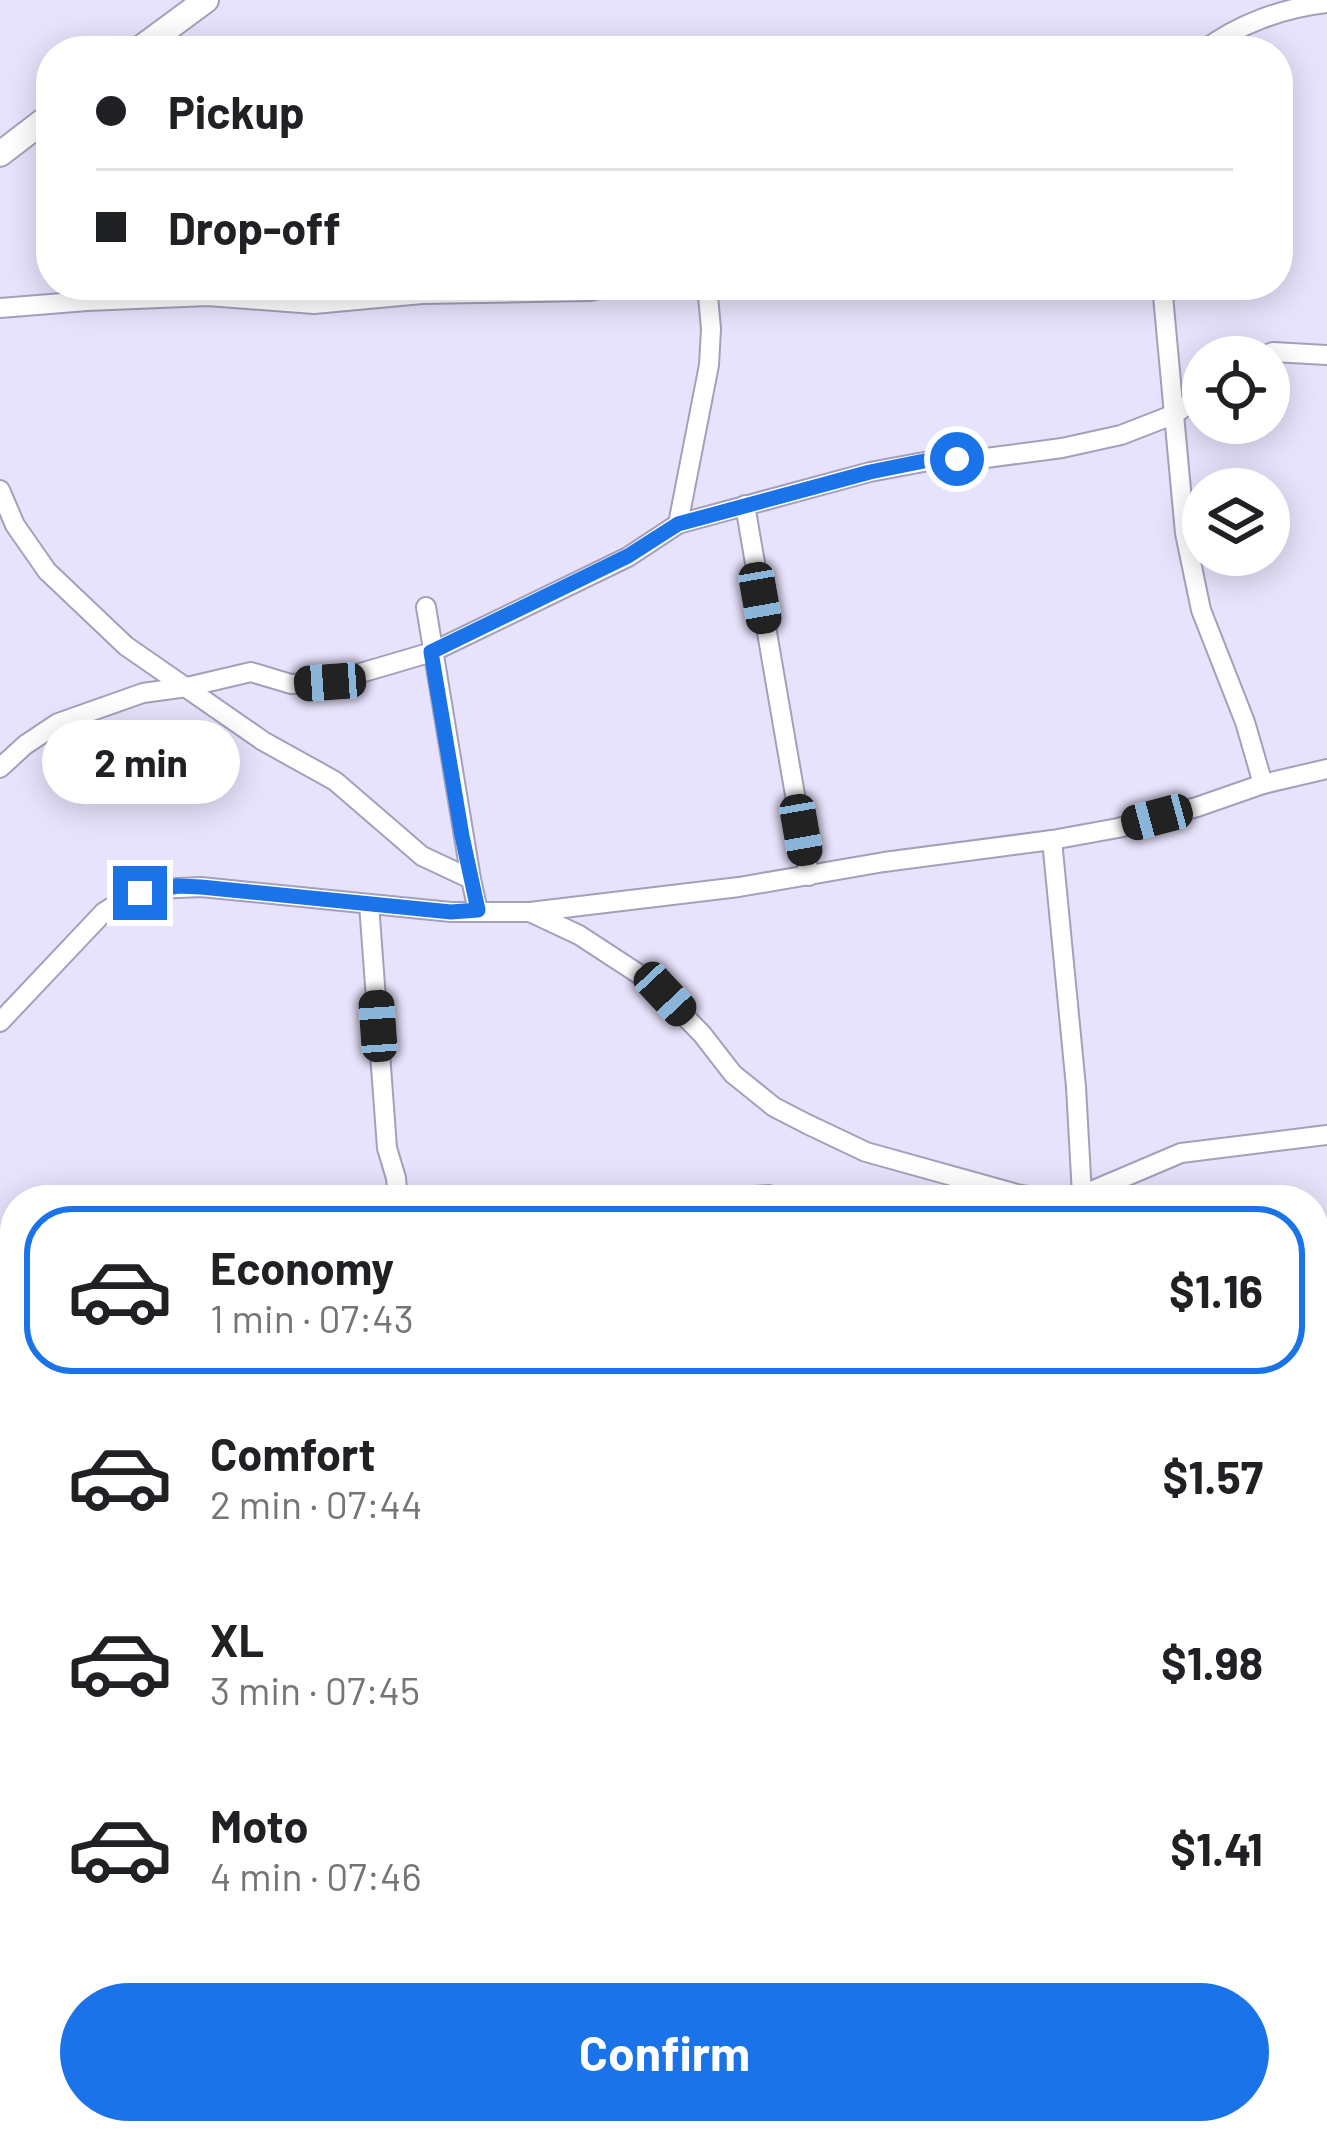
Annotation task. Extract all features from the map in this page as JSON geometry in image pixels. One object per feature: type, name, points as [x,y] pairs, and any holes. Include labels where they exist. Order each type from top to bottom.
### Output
[{"type":"street","points":[[157,36],[206,0]]},
{"type":"street","points":[[1224,36],[1313,3]]},
{"type":"street","points":[[0,154],[36,126]]},
{"type":"street","points":[[0,308],[111,300]]},
{"type":"street","points":[[261,300],[314,304],[357,300]]},
{"type":"street","points":[[678,524],[709,365],[708,300]]},
{"type":"street","points":[[1164,300],[1185,533],[1201,610],[1263,784]]},
{"type":"street","points":[[1290,353],[1327,355]]},
{"type":"street","points":[[0,768],[58,723],[143,692],[251,672],[291,684],[330,682],[431,652],[628,556],[678,524],[929,460],[986,458],[1121,435],[1182,409]]},
{"type":"street","points":[[0,490],[15,525],[47,571],[125,646],[263,741],[335,781],[422,856],[470,879]]},
{"type":"street","points":[[745,506],[809,876]]},
{"type":"street","points":[[426,607],[478,910]]},
{"type":"street","points":[[0,1022],[104,912],[140,893],[201,887],[451,912],[530,912],[1052,840],[1118,828],[1327,769]]},
{"type":"street","points":[[1052,840],[1082,1185]]},
{"type":"street","points":[[369,904],[387,1148],[397,1185]]},
{"type":"street","points":[[530,912],[579,935],[651,982],[733,1073],[774,1107],[866,1152],[985,1185]]},
{"type":"street","points":[[1110,1185],[1181,1154],[1327,1135]]},
{"type":"route","points":[[140,893],[201,887],[451,912],[478,910],[431,652],[628,556],[678,524],[870,472],[957,459]]}]
